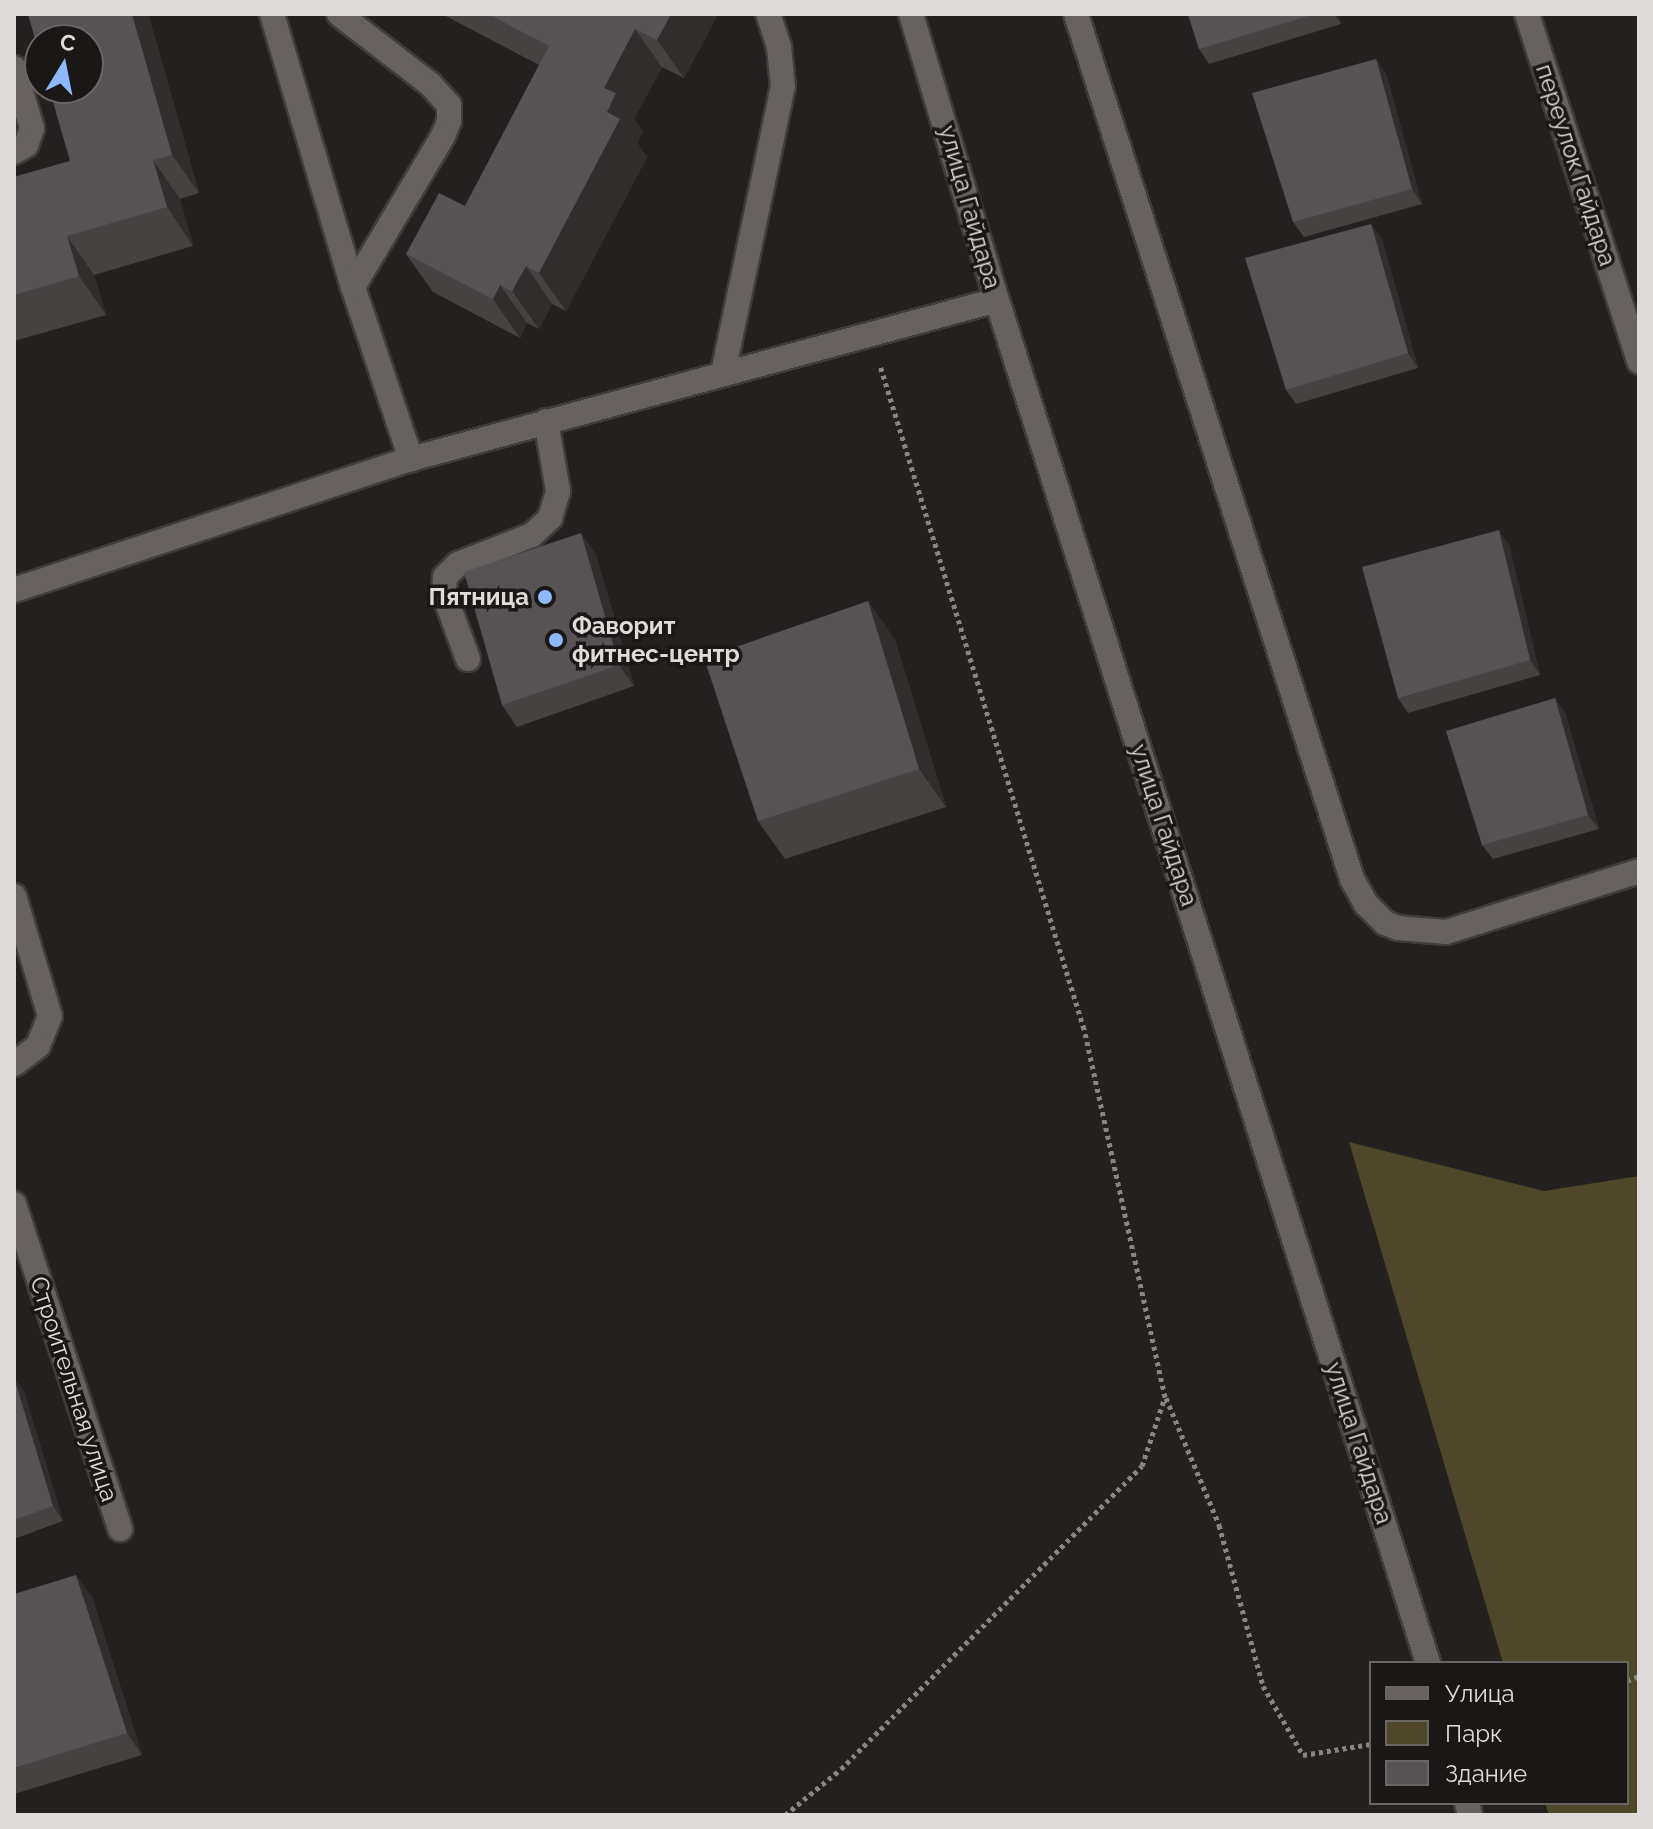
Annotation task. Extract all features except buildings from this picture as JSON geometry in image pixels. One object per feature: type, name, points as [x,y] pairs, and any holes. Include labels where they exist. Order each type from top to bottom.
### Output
[{"type":"street","points":[[272,14],[353,287],[411,459]]},
{"type":"street","points":[[339,14],[430,84],[449,105],[449,121],[443,136],[353,287]]},
{"type":"street","points":[[723,373],[783,87],[779,47],[768,14]]},
{"type":"street","name":"улица Гайдара","points":[[911,14],[997,300],[1427,1661]]},
{"type":"street","points":[[1076,14],[1352,879],[1366,904],[1385,923],[1398,928],[1446,932],[1639,871]]},
{"type":"street","name":"переулок Гайдара","points":[[1527,14],[1639,361]]},
{"type":"street","points":[[14,68],[32,128],[26,145],[14,152]]},
{"type":"street","points":[[14,590],[411,459],[997,300]]},
{"type":"street","points":[[468,659],[444,594],[445,577],[458,564],[532,535],[550,518],[558,491],[546,421]]},
{"type":"street","points":[[14,896],[50,1016],[38,1046],[14,1064]]},
{"type":"street","name":"Строительная улица","points":[[14,1204],[120,1529]]},
{"type":"path","points":[[870,334],[1084,1029],[1165,1397],[1219,1525],[1263,1686],[1303,1755],[1369,1744]]},
{"type":"path","points":[[785,1815],[841,1769],[1142,1466],[1165,1397]]},
{"type":"green space","points":[[1349,1142],[1544,1191],[1639,1176],[1639,1815],[1549,1815],[1546,1805],[1629,1805],[1629,1661],[1502,1661]]},
{"type":"place","name":"Пятница","points":[[545,597]]},
{"type":"place","name":"Фаворит фитнес-центр","points":[[556,640]]}]
